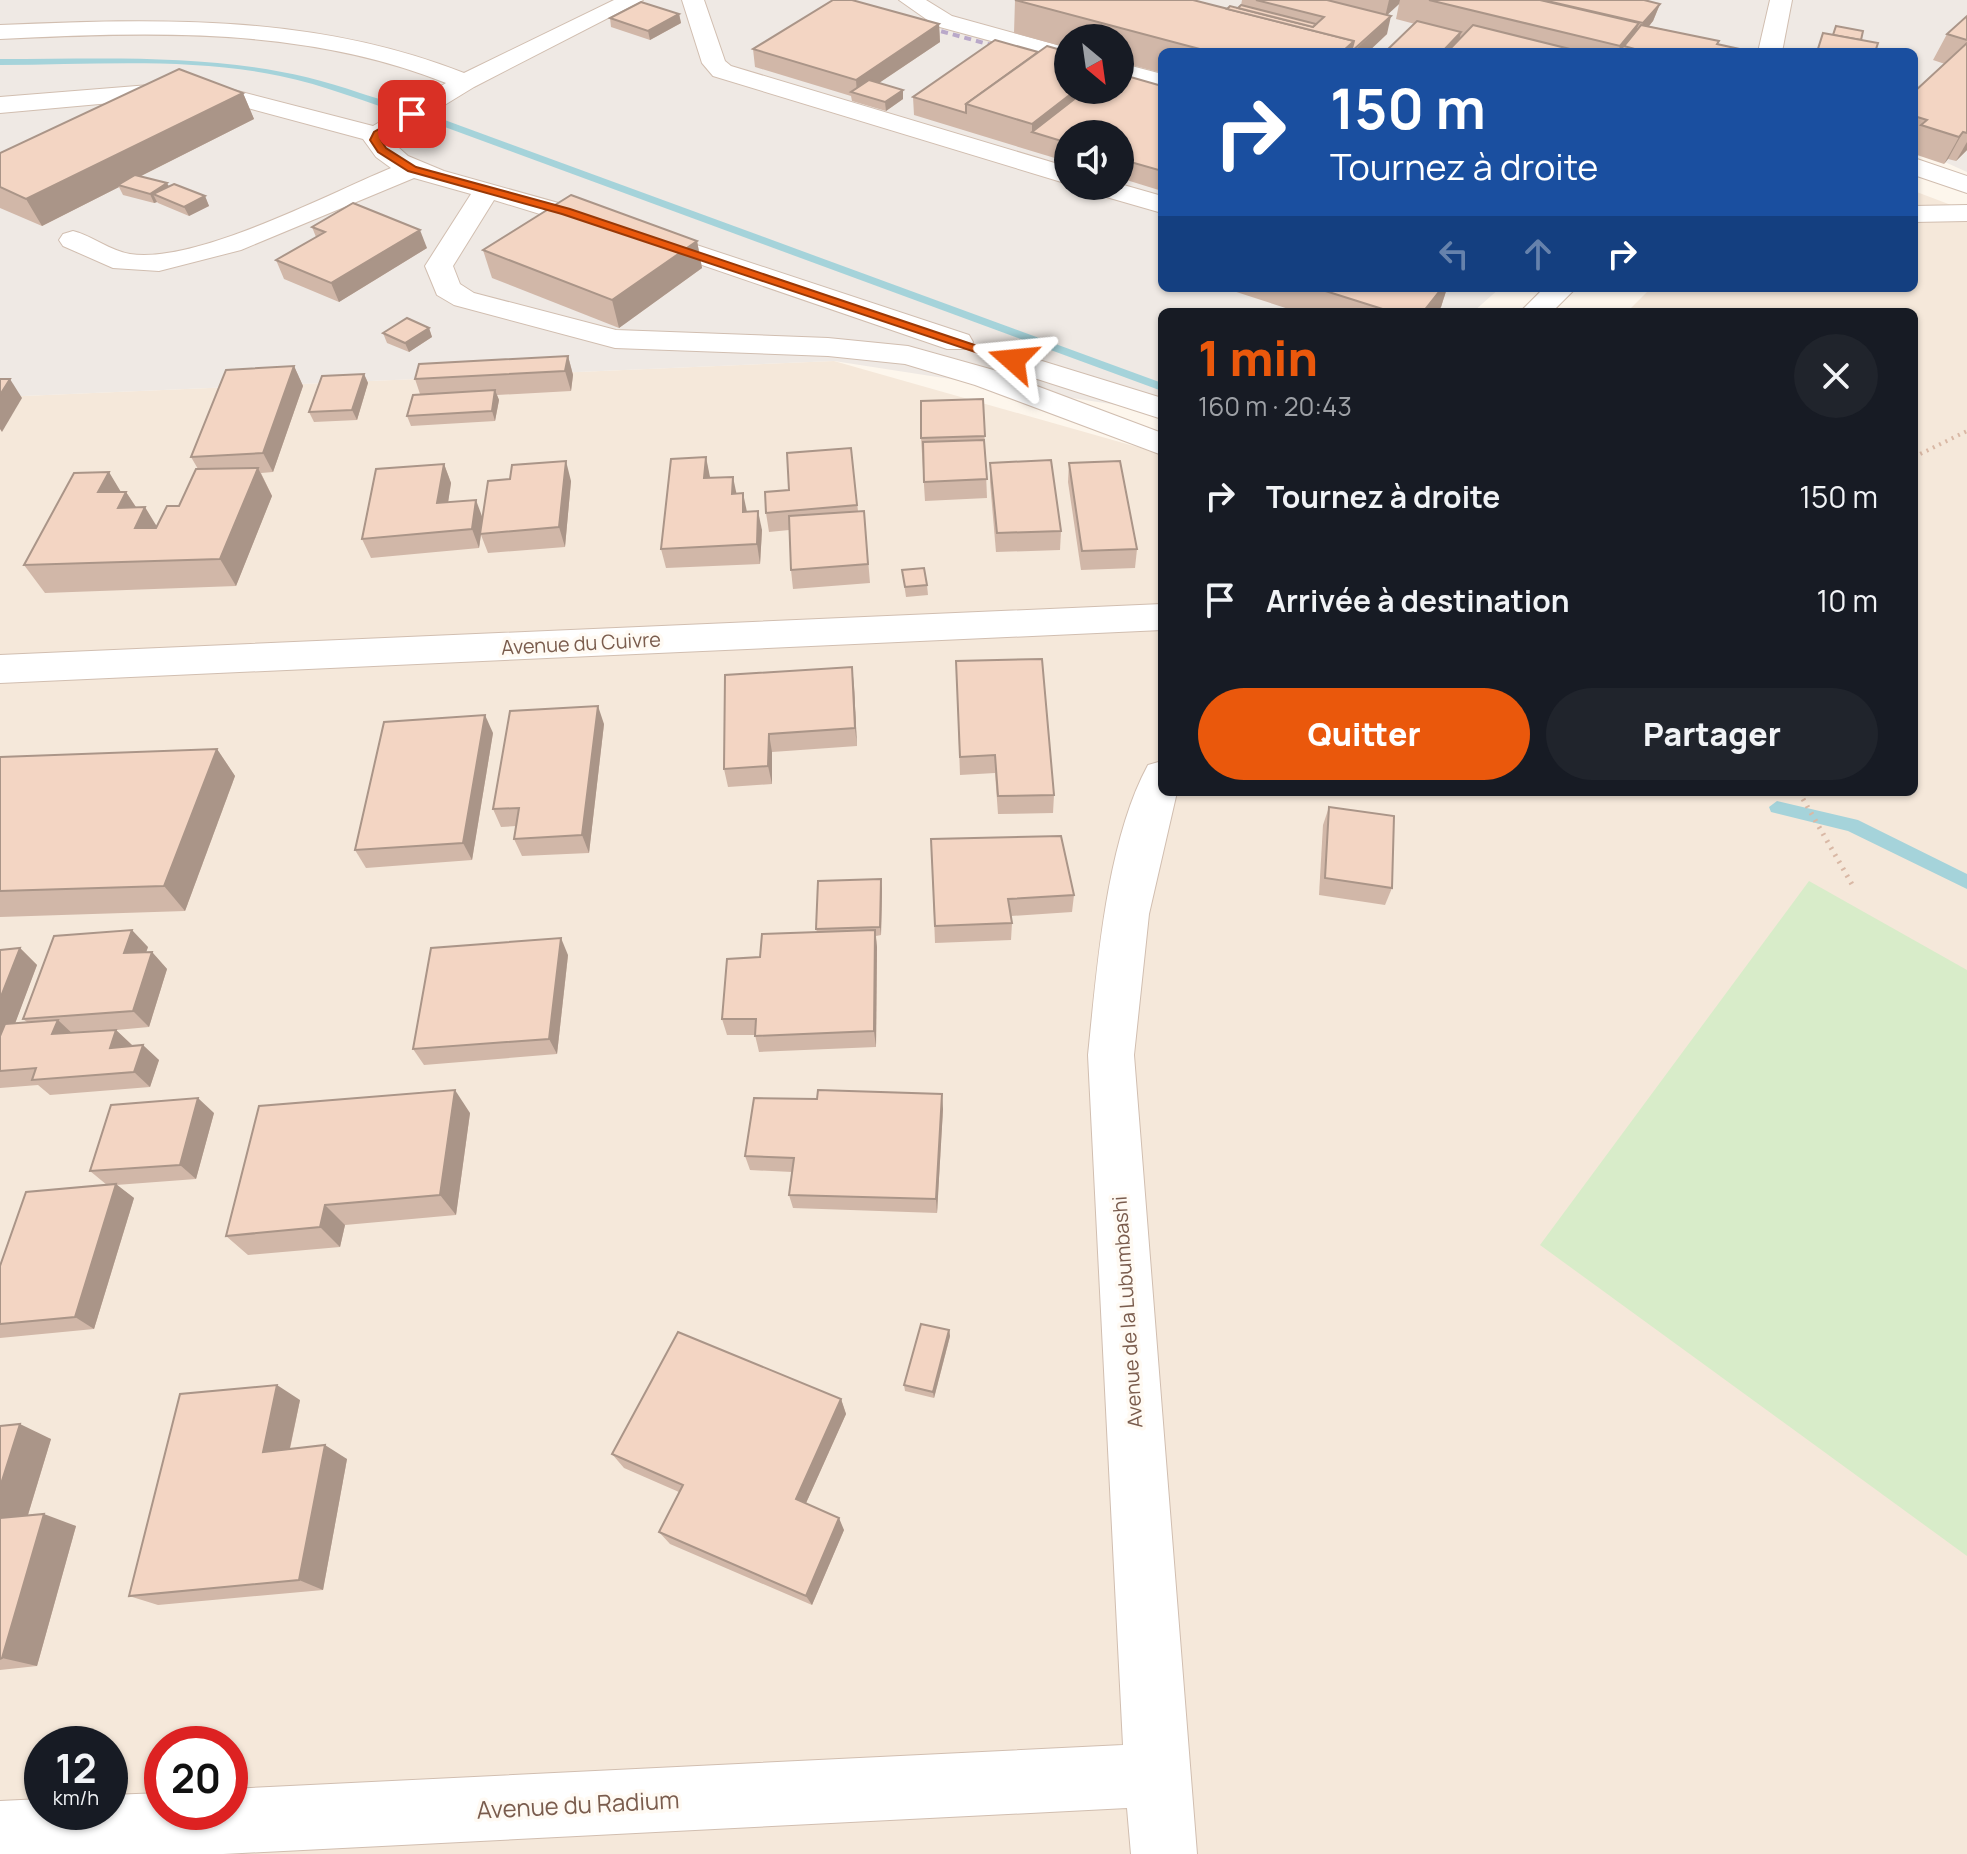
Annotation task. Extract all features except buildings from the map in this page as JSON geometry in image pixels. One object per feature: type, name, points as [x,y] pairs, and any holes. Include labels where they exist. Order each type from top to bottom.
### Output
[{"type":"street","points":[[0,105],[199,88],[377,135],[465,82],[632,0]]},
{"type":"street","points":[[693,0],[714,63],[722,71],[1054,172]]},
{"type":"street","points":[[910,0],[944,21],[1054,51]]},
{"type":"street","points":[[1771,48],[1781,0]]},
{"type":"street","points":[[0,32],[75,29],[257,31],[309,36],[395,55],[465,82]]},
{"type":"street","points":[[1134,74],[1158,81]]},
{"type":"street","points":[[377,135],[376,140],[382,150],[412,169],[581,217],[1158,408]]},
{"type":"street","points":[[1918,167],[1967,185]]},
{"type":"street","points":[[73,240],[119,261],[149,263],[169,260],[226,245],[412,169]]},
{"type":"street","points":[[487,190],[439,266],[447,289],[464,299],[615,339],[828,347],[908,355],[986,378],[1158,443]]},
{"type":"street","points":[[1134,197],[1158,204]]},
{"type":"street","points":[[1918,214],[1967,213]]},
{"type":"street","points":[[1539,308],[1557,292]]},
{"type":"street","name":"Avenue du Cuivre","points":[[0,669],[1158,617]]},
{"type":"street","name":"Avenue de la Lubumbashi","points":[[1158,787],[1142,832],[1125,925],[1111,1055],[1156,1775],[1164,1854]]},
{"type":"street","name":"Avenue du Radium","points":[[0,1833],[1156,1775]]},
{"type":"path","points":[[1918,455],[1967,431]]},
{"type":"path","points":[[1801,796],[1853,886]]},
{"type":"shaded area","points":[[0,0],[1967,0],[1967,172],[1918,150],[1918,48],[1158,48],[1158,292],[1496,292],[1478,308],[1158,308],[1158,411],[834,361],[0,397]]},
{"type":"shaded area","points":[[1918,193],[1967,211],[1967,1854],[0,1854],[0,397],[834,361],[1158,453],[1158,796],[1918,796],[1918,308],[1631,308],[1647,292],[1918,292]]},
{"type":"green space","points":[[1809,881],[1967,970],[1967,1556],[1540,1245]]},
{"type":"waterway","points":[[0,62],[139,61],[243,67],[312,80],[412,114]]},
{"type":"waterway","points":[[427,117],[1158,386]]},
{"type":"waterway","points":[[1777,807],[1852,825],[1967,882]]},
{"type":"railway","points":[[918,25],[1010,50]]},
{"type":"route","points":[[412,114],[377,135],[376,140],[382,150],[412,169],[566,212],[1013,360]]}]
